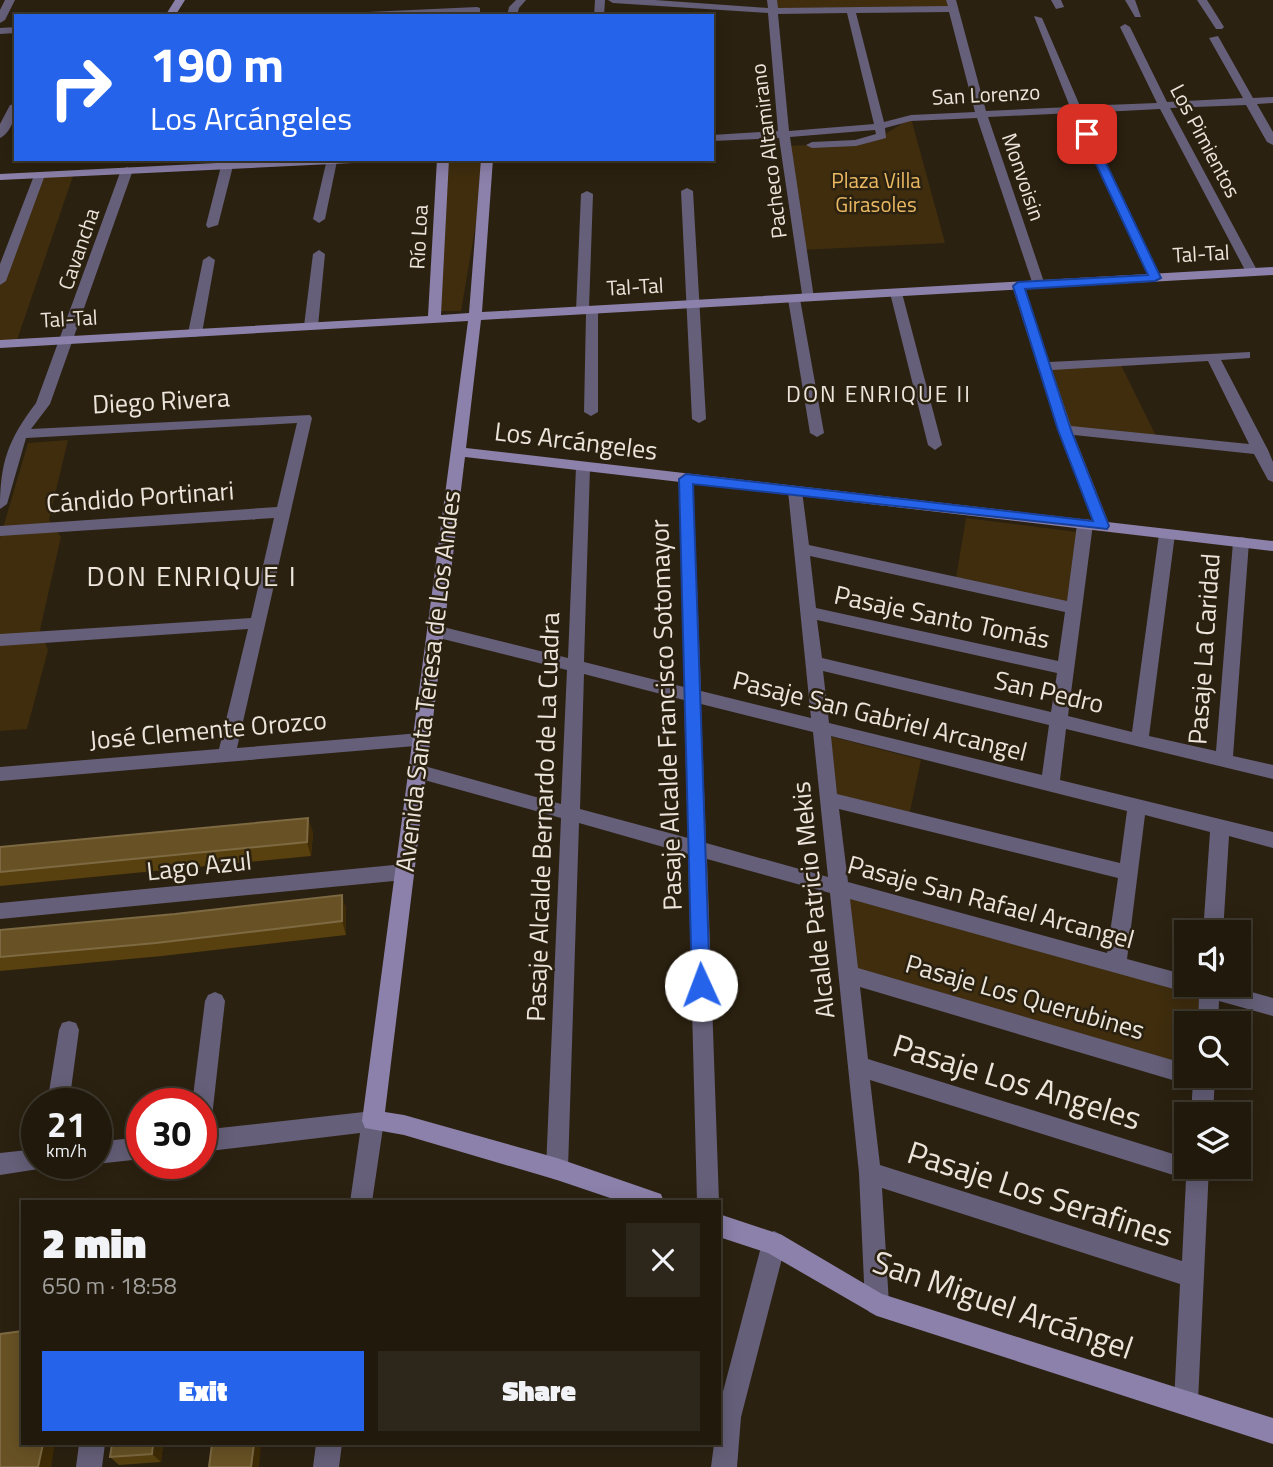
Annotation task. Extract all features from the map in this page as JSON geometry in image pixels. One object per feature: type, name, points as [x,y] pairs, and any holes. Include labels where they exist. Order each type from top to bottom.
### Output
[{"type":"street","points":[[0,20],[9,0]]},
{"type":"street","points":[[512,14],[514,7],[522,0]]},
{"type":"street","points":[[613,0],[682,11],[773,6],[851,11],[952,5]]},
{"type":"street","points":[[1130,0],[1138,15]]},
{"type":"street","points":[[1202,0],[1219,27]]},
{"type":"street","name":"Monvoisin","points":[[952,5],[981,114],[1039,285]]},
{"type":"street","points":[[438,14],[455,6],[477,10]]},
{"type":"street","name":"Pacheco Altamirano","points":[[773,6],[801,299],[817,433]]},
{"type":"street","points":[[851,11],[881,131]]},
{"type":"street","points":[[1037,18],[1155,278]]},
{"type":"street","name":"Los Pimientos","points":[[1125,27],[1163,105],[1252,272]]},
{"type":"street","points":[[1213,38],[1273,142]]},
{"type":"street","name":"San Lorenzo","points":[[714,138],[856,143],[911,118],[1273,100]]},
{"type":"street","points":[[0,135],[14,107]]},
{"type":"street","name":"San Lorenzo","points":[[714,150],[785,141]]},
{"type":"street","points":[[88,172],[94,161]]},
{"type":"street","points":[[0,177],[211,163],[227,166],[331,161],[319,219]]},
{"type":"street","name":"Río Loa","points":[[435,317],[443,161]]},
{"type":"street","name":"Avenida Santa Teresa de Los Andes","points":[[361,1200],[475,318],[487,161]]},
{"type":"street","points":[[212,225],[227,166]]},
{"type":"street","name":"Cavancha","points":[[20,434],[43,404],[127,170]]},
{"type":"street","points":[[0,281],[39,174]]},
{"type":"street","points":[[687,191],[699,419]]},
{"type":"street","points":[[587,194],[587,311],[591,412]]},
{"type":"street","points":[[311,326],[318,254]]},
{"type":"street","points":[[195,332],[209,260]]},
{"type":"street","name":"Tal-Tal","points":[[0,344],[1273,271]]},
{"type":"street","points":[[1018,286],[1094,525],[1074,608],[1050,785]]},
{"type":"street","points":[[896,293],[935,445]]},
{"type":"street","points":[[1043,366],[1245,355]]},
{"type":"street","points":[[1213,357],[1273,477]]},
{"type":"street","name":"Diego Rivera","points":[[20,434],[305,418],[283,512]]},
{"type":"street","points":[[1065,430],[1261,450]]},
{"type":"street","points":[[0,504],[20,434]]},
{"type":"street","name":"Los Arcángeles","points":[[458,452],[1273,547]]},
{"type":"street","name":"Pasaje Alcalde Bernardo de La Cuadra","points":[[557,1170],[568,813],[583,467]]},
{"type":"street","name":"Pasaje Alcalde Francisco Sotomayor","points":[[686,479],[708,1200]]},
{"type":"street","name":"Alcalde Patricio Mekis","points":[[795,491],[836,887],[870,1173],[877,1304]]},
{"type":"street","points":[[227,755],[283,512]]},
{"type":"street","name":"Cándido Portinari","points":[[0,531],[283,512]]},
{"type":"street","points":[[1140,741],[1167,534]]},
{"type":"street","name":"Pasaje La Caridad","points":[[1224,761],[1241,542]]},
{"type":"street","points":[[801,549],[1074,608]]},
{"type":"street","name":"Pasaje Santo Tomás","points":[[808,612],[1066,669]]},
{"type":"street","points":[[0,640],[257,623]]},
{"type":"street","name":"Pasaje San Gabriel Arcangel","points":[[435,631],[1273,840]]},
{"type":"street","name":"San Pedro","points":[[814,663],[1273,772]]},
{"type":"street","name":"José Clemente Orozco","points":[[0,774],[421,740]]},
{"type":"street","name":"Pasaje San Rafael Arcangel","points":[[417,771],[1174,981]]},
{"type":"street","points":[[828,799],[1128,873]]},
{"type":"street","points":[[1116,964],[1137,807]]},
{"type":"street","points":[[1214,920],[1220,827]]},
{"type":"street","name":"Lago Azul","points":[[0,911],[404,872]]},
{"type":"street","name":"Pasaje Los Querubines","points":[[848,974],[1174,1069]]},
{"type":"street","points":[[1238,997],[1273,1007]]},
{"type":"street","points":[[204,1088],[215,1001]]},
{"type":"street","points":[[60,1088],[69,1030]]},
{"type":"street","name":"Pasaje Los Angeles","points":[[858,1066],[1174,1162]]},
{"type":"street","points":[[217,1139],[373,1121],[404,1125],[557,1170],[647,1200]]},
{"type":"street","points":[[0,1164],[21,1162]]},
{"type":"street","name":"Pasaje Los Serafines","points":[[870,1173],[1191,1275]]},
{"type":"street","points":[[1186,1402],[1197,1179]]},
{"type":"street","name":"San Miguel Arcángel","points":[[721,1226],[774,1243],[877,1304],[1273,1431]]},
{"type":"street","points":[[724,1467],[729,1416],[774,1243]]},
{"type":"street","points":[[89,1467],[92,1445]]},
{"type":"street","points":[[326,1467],[329,1445]]},
{"type":"green space","points":[[772,0],[951,0],[953,9],[774,11]]},
{"type":"green space","name":"Plaza Villa Girasoles","points":[[911,118],[945,243],[800,250],[785,146],[856,143],[882,136]]},
{"type":"green space","points":[[443,161],[487,161],[461,311],[441,311]]},
{"type":"green space","points":[[74,173],[16,343],[0,344],[0,281],[39,175]]},
{"type":"green space","points":[[1120,363],[1158,440],[1065,430],[1043,366]]},
{"type":"green space","points":[[68,440],[49,520],[61,537],[40,630],[48,650],[27,729],[0,731],[0,538],[28,443]]},
{"type":"green space","points":[[966,518],[1077,532],[1069,602],[956,578]]},
{"type":"green space","points":[[829,736],[921,760],[909,816],[837,797]]},
{"type":"green space","points":[[836,887],[1174,980],[1174,997],[1210,997],[1209,1011],[1174,1011],[1174,1070],[847,974]]},
{"type":"building","points":[[308,818],[307,842],[0,872],[0,847]]},
{"type":"building","points":[[342,895],[342,921],[156,943],[0,957],[0,930]]},
{"type":"building","points":[[21,1331],[21,1445],[43,1445],[38,1467],[0,1467],[0,1334]]},
{"type":"building","points":[[112,1445],[153,1445],[152,1454],[110,1457]]},
{"type":"building","points":[[212,1445],[254,1445],[251,1467],[209,1467]]},
{"type":"district","name":"DON ENRIQUE II","points":[[879,394]]},
{"type":"district","name":"DON ENRIQUE I","points":[[192,576]]},
{"type":"route","points":[[701,985],[686,479],[1102,526],[1065,430],[1018,286],[1155,278],[1087,134]]}]
